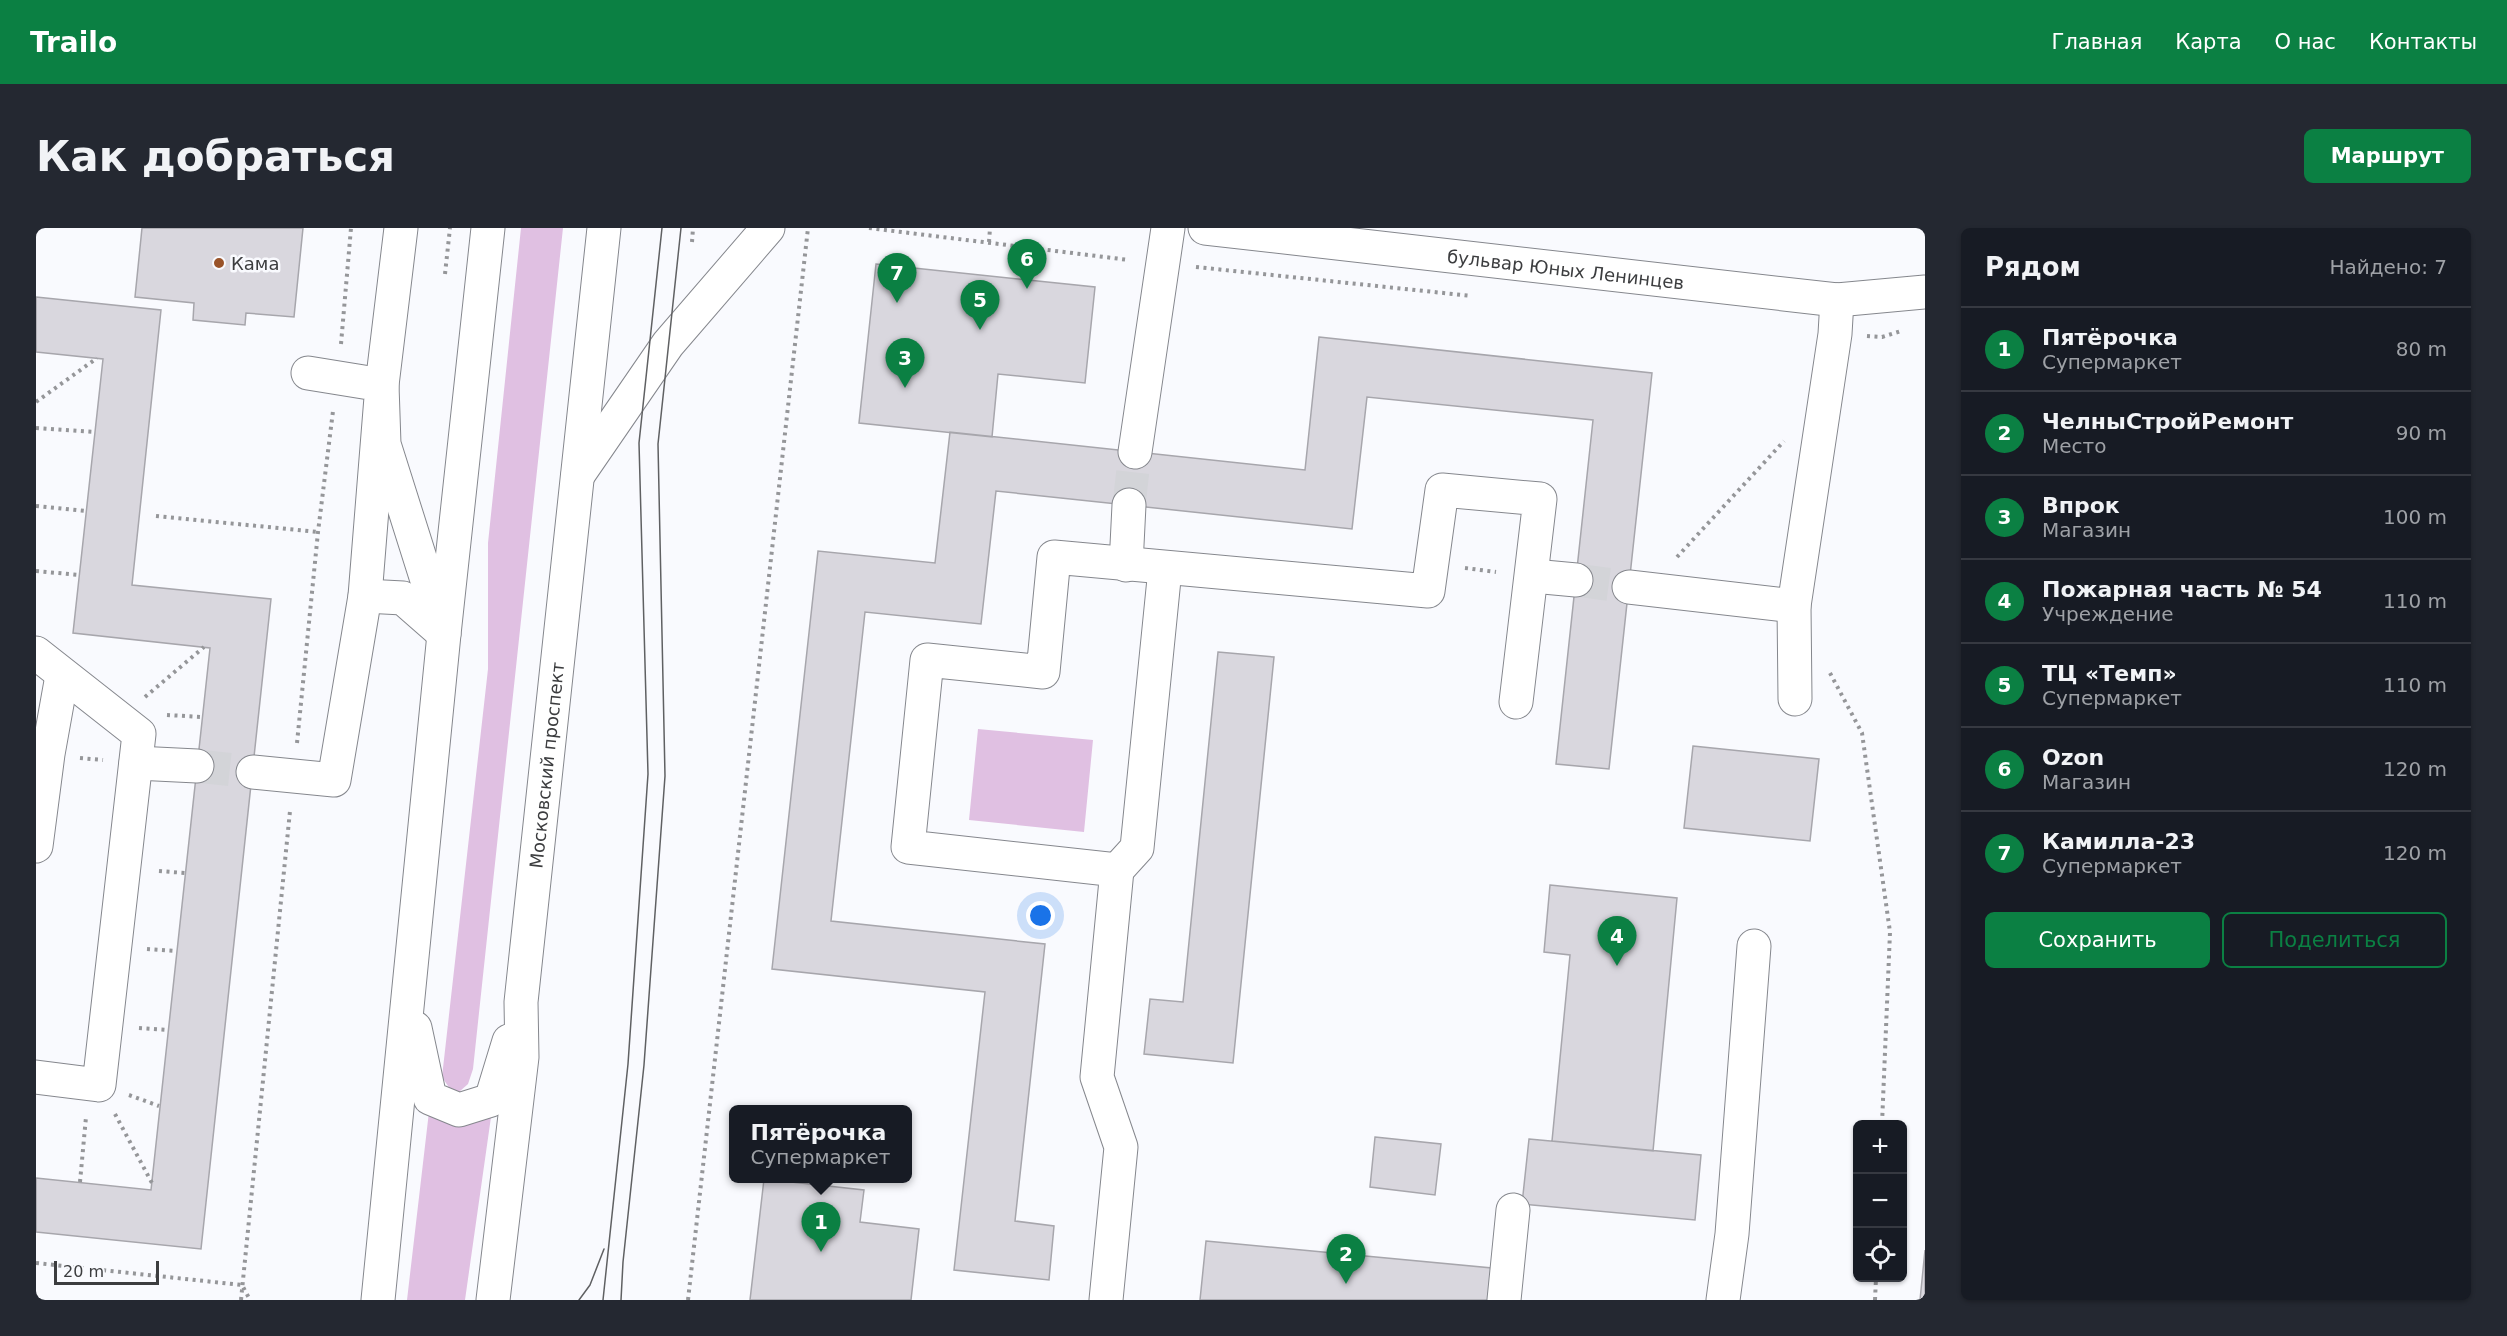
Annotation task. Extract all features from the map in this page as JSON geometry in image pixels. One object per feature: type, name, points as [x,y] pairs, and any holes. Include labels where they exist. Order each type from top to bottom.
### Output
[{"type":"main road","points":[[253,772],[334,780],[365,596],[382,385],[401,228]]},
{"type":"main road","points":[[378,1300],[444,634],[488,228]]},
{"type":"main road","name":"Московский проспект","points":[[493,1300],[522,1058],[521,1002],[604,228]]},
{"type":"main road","points":[[578,475],[668,344],[768,228]]},
{"type":"main road","points":[[1135,453],[1168,228]]},
{"type":"main road","name":"бульвар Юных Ленинцев","points":[[1205,228],[1837,300],[1925,292]]},
{"type":"main road","points":[[1795,699],[1794,606],[1835,334],[1837,300]]},
{"type":"main road","points":[[308,373],[382,385]]},
{"type":"main road","points":[[382,385],[384,444],[444,634]]},
{"type":"main road","points":[[1117,870],[908,847],[927,660],[1043,672],[1054,557],[1165,569],[1428,591],[1442,490],[1540,499],[1533,576],[1516,702]]},
{"type":"main road","points":[[1126,565],[1129,505]]},
{"type":"main road","points":[[1106,1300],[1121,1147],[1097,1077],[1117,870],[1137,848],[1165,569]]},
{"type":"main road","points":[[1533,576],[1576,580]]},
{"type":"main road","points":[[1638,588],[1794,606]]},
{"type":"main road","points":[[365,596],[403,598],[444,634]]},
{"type":"main road","points":[[36,653],[62,676],[139,734],[94,1084],[36,1077]]},
{"type":"main road","points":[[36,846],[48,754],[62,676]]},
{"type":"main road","points":[[136,764],[196,766]]},
{"type":"main road","points":[[1723,1300],[1732,1234],[1754,946]]},
{"type":"main road","points":[[409,999],[430,1098],[459,1110],[491,1100],[521,1002]]},
{"type":"main road","points":[[1504,1300],[1513,1210]]},
{"type":"path","points":[[445,274],[450,228]]},
{"type":"path","points":[[692,242],[693,228]]},
{"type":"path","points":[[688,1300],[808,228]]},
{"type":"path","points":[[989,243],[990,228]]},
{"type":"path","points":[[36,402],[97,358]]},
{"type":"path","points":[[36,428],[94,432]]},
{"type":"path","points":[[1638,588],[1784,440]]},
{"type":"path","points":[[36,506],[86,511]]},
{"type":"path","points":[[156,516],[318,532]]},
{"type":"path","points":[[1432,564],[1533,576]]},
{"type":"path","points":[[36,571],[79,575]]},
{"type":"path","points":[[119,719],[204,647]]},
{"type":"path","points":[[1828,669],[1862,733],[1890,932],[1882,1120]]},
{"type":"path","points":[[48,754],[136,764]]},
{"type":"path","points":[[80,1182],[94,1084]]},
{"type":"path","points":[[94,1084],[152,1183]]},
{"type":"path","points":[[36,1263],[242,1285],[250,1300]]},
{"type":"path","points":[[1875,1300],[1876,1282]]},
{"type":"shaded area","points":[[521,228],[563,228],[473,1069],[468,1084],[459,1092],[450,1089],[442,1077],[488,669],[488,543]]},
{"type":"shaded area","points":[[978,729],[1093,740],[1084,832],[969,820]]},
{"type":"shaded area","points":[[430,1103],[492,1110],[465,1300],[407,1300]]},
{"type":"building","name":"Кама","points":[[142,228],[303,228],[294,317],[246,313],[245,325],[193,320],[194,303],[135,297]]},
{"type":"building","points":[[876,264],[1095,287],[1085,383],[998,374],[992,437],[859,423]]},
{"type":"building","points":[[36,297],[161,310],[132,585],[271,599],[201,1249],[36,1232],[36,1178],[151,1190],[210,648],[73,633],[103,359],[36,352]]},
{"type":"building","points":[[1319,337],[1652,373],[1609,769],[1556,764],[1593,420],[1367,397],[1352,529],[996,491],[981,624],[865,612],[831,921],[1045,944],[1015,1221],[1054,1226],[1049,1280],[954,1270],[985,992],[772,969],[818,551],[935,563],[950,432],[1305,470]]},
{"type":"building","points":[[1218,652],[1274,657],[1233,1063],[1144,1054],[1150,999],[1183,1002]]},
{"type":"building","points":[[1693,746],[1819,759],[1810,841],[1684,828]]},
{"type":"building","points":[[1550,885],[1677,898],[1653,1151],[1552,1141],[1570,955],[1544,952]]},
{"type":"building","points":[[1375,1137],[1441,1144],[1435,1195],[1370,1187]]},
{"type":"building","points":[[1529,1139],[1701,1155],[1695,1220],[1522,1204]]},
{"type":"building","points":[[764,1183],[800,1183],[864,1190],[860,1222],[919,1229],[911,1300],[750,1300]]},
{"type":"building","points":[[1206,1241],[1492,1268],[1489,1300],[1200,1300]]},
{"type":"building","points":[[1925,1250],[1925,1300],[1920,1300]]},
{"type":"tunnel","points":[[1129,505],[1135,452]]},
{"type":"tunnel","points":[[1576,580],[1629,587]]},
{"type":"tunnel","points":[[197,766],[253,772]]},
{"type":"tram line","points":[[603,1300],[628,1064],[648,774],[639,443],[662,228]]},
{"type":"tram line","points":[[621,1300],[644,1065],[665,776],[658,444],[681,228]]},
{"type":"tram line","points":[[579,1300],[590,1285],[604,1249]]},
{"type":"place","name":"Кама","points":[[219,263]]},
{"type":"place","name":"Ozon","points":[[1027,289]]},
{"type":"place","name":"Камилла-23","points":[[897,303]]},
{"type":"place","name":"ТЦ «Темп»","points":[[980,330]]},
{"type":"place","name":"Впрок","points":[[905,388]]},
{"type":"place","name":"Пожарная часть № 54","points":[[1617,966]]},
{"type":"place","name":"Пятёрочка","points":[[821,1252]]},
{"type":"place","name":"ЧелныСтройРемонт","points":[[1346,1284]]}]
